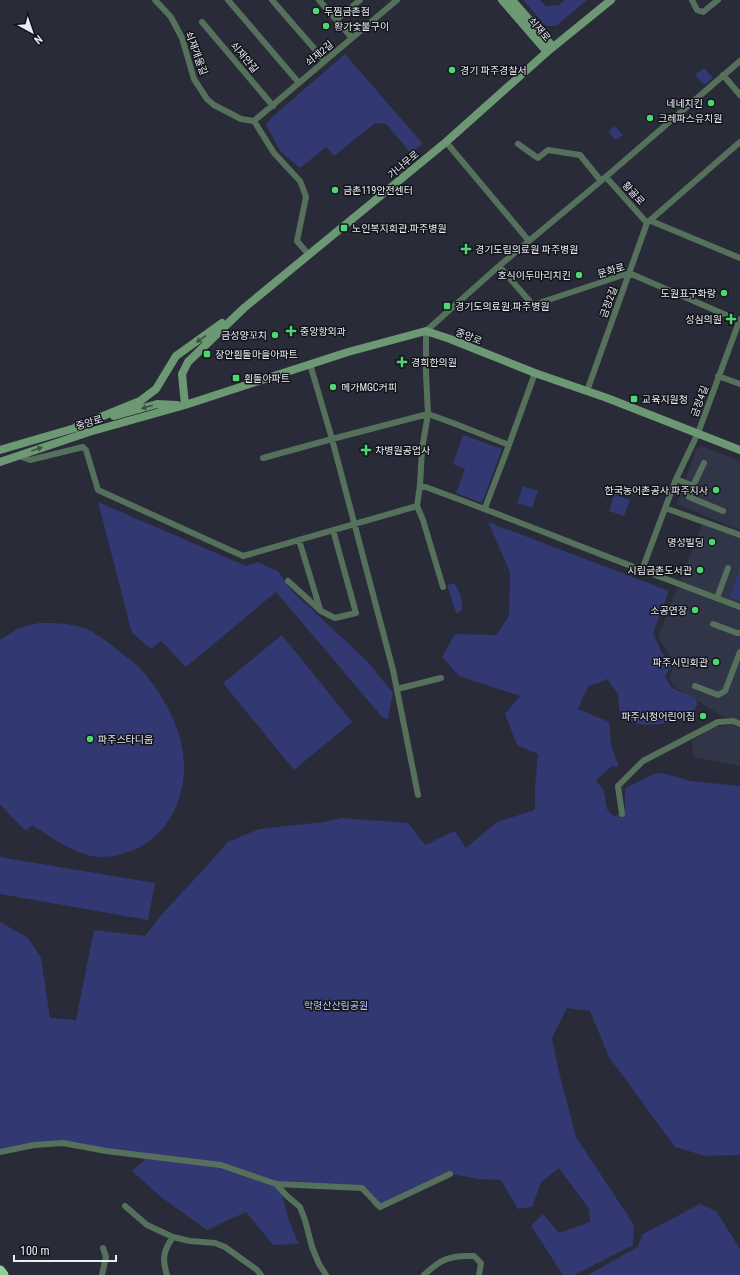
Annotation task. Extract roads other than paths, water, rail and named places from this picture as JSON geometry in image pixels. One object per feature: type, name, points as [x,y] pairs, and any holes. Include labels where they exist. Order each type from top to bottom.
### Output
[{"type":"highway","points":[[0,1271],[3,1275]]},
{"type":"main road","name":"쇠재로","points":[[502,0],[550,50]]},
{"type":"main road","points":[[512,0],[550,50]]},
{"type":"main road","name":"가나무로","points":[[185,405],[182,374],[188,362],[244,308],[446,142],[550,50],[611,0]]},
{"type":"main road","points":[[76,427],[140,401],[156,389],[176,356],[244,308]]},
{"type":"main road","name":"중앙로","points":[[0,462],[89,432],[185,405],[348,352],[426,331],[740,450]]},
{"type":"main road","name":"중앙로","points":[[0,450],[157,404],[185,405]]},
{"type":"street","points":[[228,0],[299,83]]},
{"type":"street","points":[[272,0],[325,61]]},
{"type":"street","points":[[319,0],[352,38]]},
{"type":"street","points":[[336,20],[360,0]]},
{"type":"street","name":"쇠재2길","points":[[254,121],[397,0]]},
{"type":"street","points":[[692,0],[697,10],[703,12],[718,0]]},
{"type":"street","name":"쇠재개울길","points":[[157,1],[171,17],[182,38],[194,79],[208,99],[214,105],[241,119],[254,121]]},
{"type":"street","name":"쇠재안길","points":[[202,22],[272,106]]},
{"type":"street","points":[[442,587],[423,520],[417,506],[422,449],[428,414],[426,331],[499,266],[604,179],[740,60]]},
{"type":"street","points":[[723,75],[740,95]]},
{"type":"street","points":[[254,121],[274,153],[300,181],[306,196],[297,240],[309,255]]},
{"type":"street","points":[[446,142],[529,241]]},
{"type":"street","name":"금정2길","points":[[587,391],[629,273],[649,222],[740,142]]},
{"type":"street","name":"황골로","points":[[518,144],[538,158],[548,150],[580,155],[649,222]]},
{"type":"street","points":[[649,222],[740,258]]},
{"type":"street","name":"문화로","points":[[499,266],[533,305],[629,273],[740,320]]},
{"type":"street","name":"금정4길","points":[[642,570],[676,479],[698,433],[740,320]]},
{"type":"street","points":[[310,364],[332,439],[375,599],[397,689],[418,795]]},
{"type":"street","points":[[485,508],[535,372]]},
{"type":"street","name":"금정4길","points":[[718,376],[740,384]]},
{"type":"street","points":[[263,458],[428,414],[509,445]]},
{"type":"street","points":[[19,456],[30,460],[83,447],[86,450],[98,490],[243,556],[417,506]]},
{"type":"street","points":[[704,463],[689,497],[723,511]]},
{"type":"street","points":[[676,479],[693,486]]},
{"type":"street","points":[[420,485],[485,508],[554,537],[740,607]]},
{"type":"street","points":[[665,508],[740,535]]},
{"type":"street","points":[[288,581],[321,611],[335,618],[356,613],[333,530]]},
{"type":"street","points":[[299,540],[321,611]]},
{"type":"street","points":[[717,598],[728,568]]},
{"type":"street","points":[[713,624],[739,635]]},
{"type":"street","points":[[695,686],[718,695],[725,691],[740,652]]},
{"type":"street","points":[[397,689],[441,678]]},
{"type":"street","points":[[622,814],[618,786],[643,761],[718,722],[733,721],[740,724]]},
{"type":"street","points":[[0,1152],[34,1145],[63,1143],[221,1165],[276,1184],[362,1188],[380,1207],[450,1174]]},
{"type":"street","points":[[276,1184],[300,1207],[312,1247],[319,1264],[326,1275]]},
{"type":"street","points":[[125,1206],[147,1225],[173,1237],[190,1241],[215,1243],[226,1247],[261,1275]]},
{"type":"street","points":[[167,1275],[163,1264],[163,1256],[173,1237]]},
{"type":"street","points":[[102,1275],[106,1256],[104,1248]]},
{"type":"street","points":[[424,1275],[445,1258],[461,1256],[474,1256],[481,1263],[479,1275]]},
{"type":"place","name":"두찜금촌점","points":[[316,11]]},
{"type":"place","name":"황가숯불구이","points":[[326,26]]},
{"type":"place","name":"경기 파주경찰서","points":[[452,70]]},
{"type":"place","name":"네네치킨","points":[[711,103]]},
{"type":"place","name":"크레파스유치원","points":[[650,118]]},
{"type":"place","name":"금촌119안전센터","points":[[335,190]]},
{"type":"place","name":"노인복지회관.파주병원","points":[[344,228]]},
{"type":"place","name":"경기도립의료원 파주병원","points":[[466,249]]},
{"type":"place","name":"호식이두마리치킨","points":[[579,275]]},
{"type":"place","name":"도원표구화랑","points":[[724,293]]},
{"type":"place","name":"경기도의료원.파주병원","points":[[447,306]]},
{"type":"place","name":"성심의원","points":[[731,319]]},
{"type":"place","name":"중앙항외과","points":[[291,331]]},
{"type":"place","name":"금성양꼬치","points":[[275,335]]},
{"type":"place","name":"장안흰돌마을아파트","points":[[207,354]]},
{"type":"place","name":"경희한의원","points":[[402,362]]},
{"type":"place","name":"흰돌아파트","points":[[236,378]]},
{"type":"place","name":"메가MGC커피","points":[[333,387]]},
{"type":"place","name":"교육지원청","points":[[634,399]]},
{"type":"place","name":"차병원공업사","points":[[366,450]]},
{"type":"place","name":"한국농어촌공사 파주지사","points":[[716,490]]},
{"type":"place","name":"명성빌딩","points":[[712,542]]},
{"type":"place","name":"시립금촌도서관","points":[[700,570]]},
{"type":"place","name":"소공연장","points":[[695,610]]},
{"type":"place","name":"파주시민회관","points":[[716,662]]},
{"type":"place","name":"파주시청어린이집","points":[[703,716]]},
{"type":"place","name":"파주스타디움","points":[[90,739]]},
{"type":"park label","name":"학령산산림공원","points":[[336,1005]]}]
